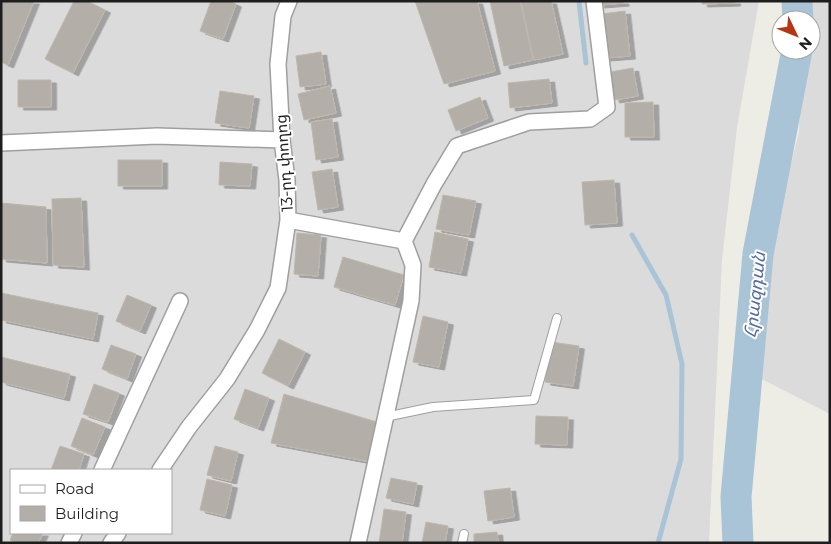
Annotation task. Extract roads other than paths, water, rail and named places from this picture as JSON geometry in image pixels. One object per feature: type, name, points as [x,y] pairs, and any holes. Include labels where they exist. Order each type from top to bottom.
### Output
[{"type":"street","name":"13-րդ փողոց","points":[[161,469],[189,427],[227,379],[257,330],[278,288],[288,220],[287,180],[282,140],[278,64],[283,16],[290,1]]},
{"type":"street","points":[[358,543],[411,301],[413,265],[404,241],[434,184],[457,146],[529,122],[590,119],[607,106],[594,1]]},
{"type":"street","points":[[1,143],[156,136],[282,140]]},
{"type":"street","points":[[288,220],[404,241]]},
{"type":"street","points":[[102,469],[180,301]]},
{"type":"lane","points":[[385,417],[433,407],[534,400],[557,318]]},
{"type":"lane","points":[[462,543],[464,534]]},
{"type":"waterway","points":[[579,1],[586,63]]},
{"type":"waterway","name":"Հրազդան","points":[[797,1],[797,10]]},
{"type":"waterway","name":"Հրազդան","points":[[738,543],[736,497],[758,254],[795,60]]},
{"type":"waterway","points":[[632,235],[666,295],[682,364],[681,459],[658,543]]}]
